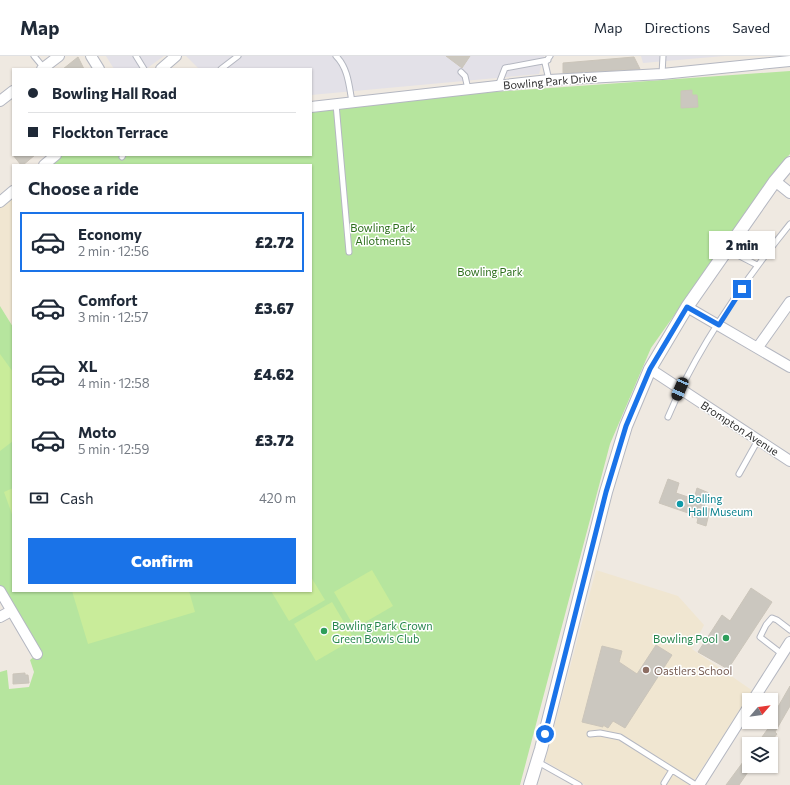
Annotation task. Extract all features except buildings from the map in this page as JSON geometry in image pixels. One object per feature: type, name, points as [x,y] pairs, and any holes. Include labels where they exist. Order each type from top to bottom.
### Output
[{"type":"street","points":[[43,68],[59,56]]},
{"type":"street","points":[[91,56],[98,68]]},
{"type":"street","points":[[162,68],[176,56]]},
{"type":"street","name":"Bowling Park Drive","points":[[312,107],[549,80],[662,74],[790,61]]},
{"type":"street","points":[[0,101],[12,92]]},
{"type":"street","points":[[45,164],[55,156]]},
{"type":"street","points":[[530,785],[538,762],[606,492],[626,426],[650,369],[687,307],[790,163]]},
{"type":"street","points":[[776,181],[790,193]]},
{"type":"street","points":[[0,202],[12,192]]},
{"type":"street","points":[[758,347],[790,302]]},
{"type":"street","points":[[687,307],[790,367]]},
{"type":"street","name":"Brompton Avenue","points":[[650,369],[790,461]]},
{"type":"street","points":[[0,591],[37,654]]},
{"type":"street","points":[[0,616],[11,610]]},
{"type":"street","points":[[757,693],[790,642]]},
{"type":"street","points":[[699,785],[742,717]]},
{"type":"lane","points":[[34,56],[43,68]]},
{"type":"lane","points":[[136,56],[143,68]]},
{"type":"lane","points":[[222,68],[238,56]]},
{"type":"lane","points":[[336,56],[342,63],[346,73],[352,102]]},
{"type":"lane","points":[[662,74],[663,56]]},
{"type":"lane","points":[[549,58],[545,64],[549,80]]},
{"type":"lane","points":[[498,86],[505,68],[549,58]]},
{"type":"lane","points":[[461,72],[465,76],[468,89]]},
{"type":"lane","points":[[336,104],[349,252]]},
{"type":"lane","points":[[668,417],[680,389],[719,325],[757,265],[790,224]]},
{"type":"lane","points":[[727,250],[757,265]]},
{"type":"lane","points":[[739,474],[758,440]]},
{"type":"lane","points":[[782,654],[760,637],[766,625],[772,618],[790,630]]},
{"type":"lane","points":[[590,734],[600,733],[620,737],[696,785]]},
{"type":"lane","points":[[538,762],[579,785]]},
{"type":"lane","points":[[664,783],[672,770]]},
{"type":"shaded area","points":[[106,56],[164,56],[147,68],[113,68]]},
{"type":"shaded area","points":[[186,56],[544,56],[539,74],[312,95],[312,68],[198,68]]},
{"type":"shaded area","points":[[641,56],[724,56],[643,63]]},
{"type":"shaded area","points":[[12,192],[12,325],[0,306],[0,202]]},
{"type":"shaded area","name":"Oastlers School","points":[[596,570],[678,596],[704,625],[692,649],[753,691],[752,693],[742,693],[742,708],[691,785],[585,785],[545,761]]},
{"type":"green space","name":"Bowling Park","points":[[790,71],[790,154],[779,167],[651,348],[610,444],[520,785],[0,785],[0,672],[7,670],[9,689],[29,687],[34,672],[30,660],[37,654],[0,591],[0,306],[12,325],[12,592],[312,592],[312,164],[45,164],[55,156],[312,156],[312,107],[352,102]]},
{"type":"green space","points":[[0,354],[12,371],[12,442],[0,451]]},
{"type":"green space","points":[[12,488],[12,514],[4,492]]},
{"type":"green space","name":"Bowling Park Crown Green Bowls Club","points":[[372,570],[393,606],[355,628],[334,592]]},
{"type":"green space","name":"Bowling Park Crown Green Bowls Club","points":[[312,579],[325,600],[289,621],[272,592],[312,592]]},
{"type":"green space","points":[[72,592],[189,592],[195,612],[88,644]]},
{"type":"green space","name":"Bowling Park Crown Green Bowls Club","points":[[332,602],[354,639],[316,661],[294,624]]},
{"type":"place","name":"Bolling Hall Museum","points":[[680,504]]},
{"type":"place","name":"Bowling Park Crown Green Bowls Club","points":[[324,631]]},
{"type":"place","name":"Bowling Pool","points":[[726,638]]},
{"type":"place","name":"Oastlers School","points":[[646,670]]},
{"type":"route","points":[[545,734],[606,492],[626,426],[650,369],[687,307],[719,325],[742,289]]},
{"type":"park label","name":"Bowling Park Allotments","points":[[383,233]]}]
